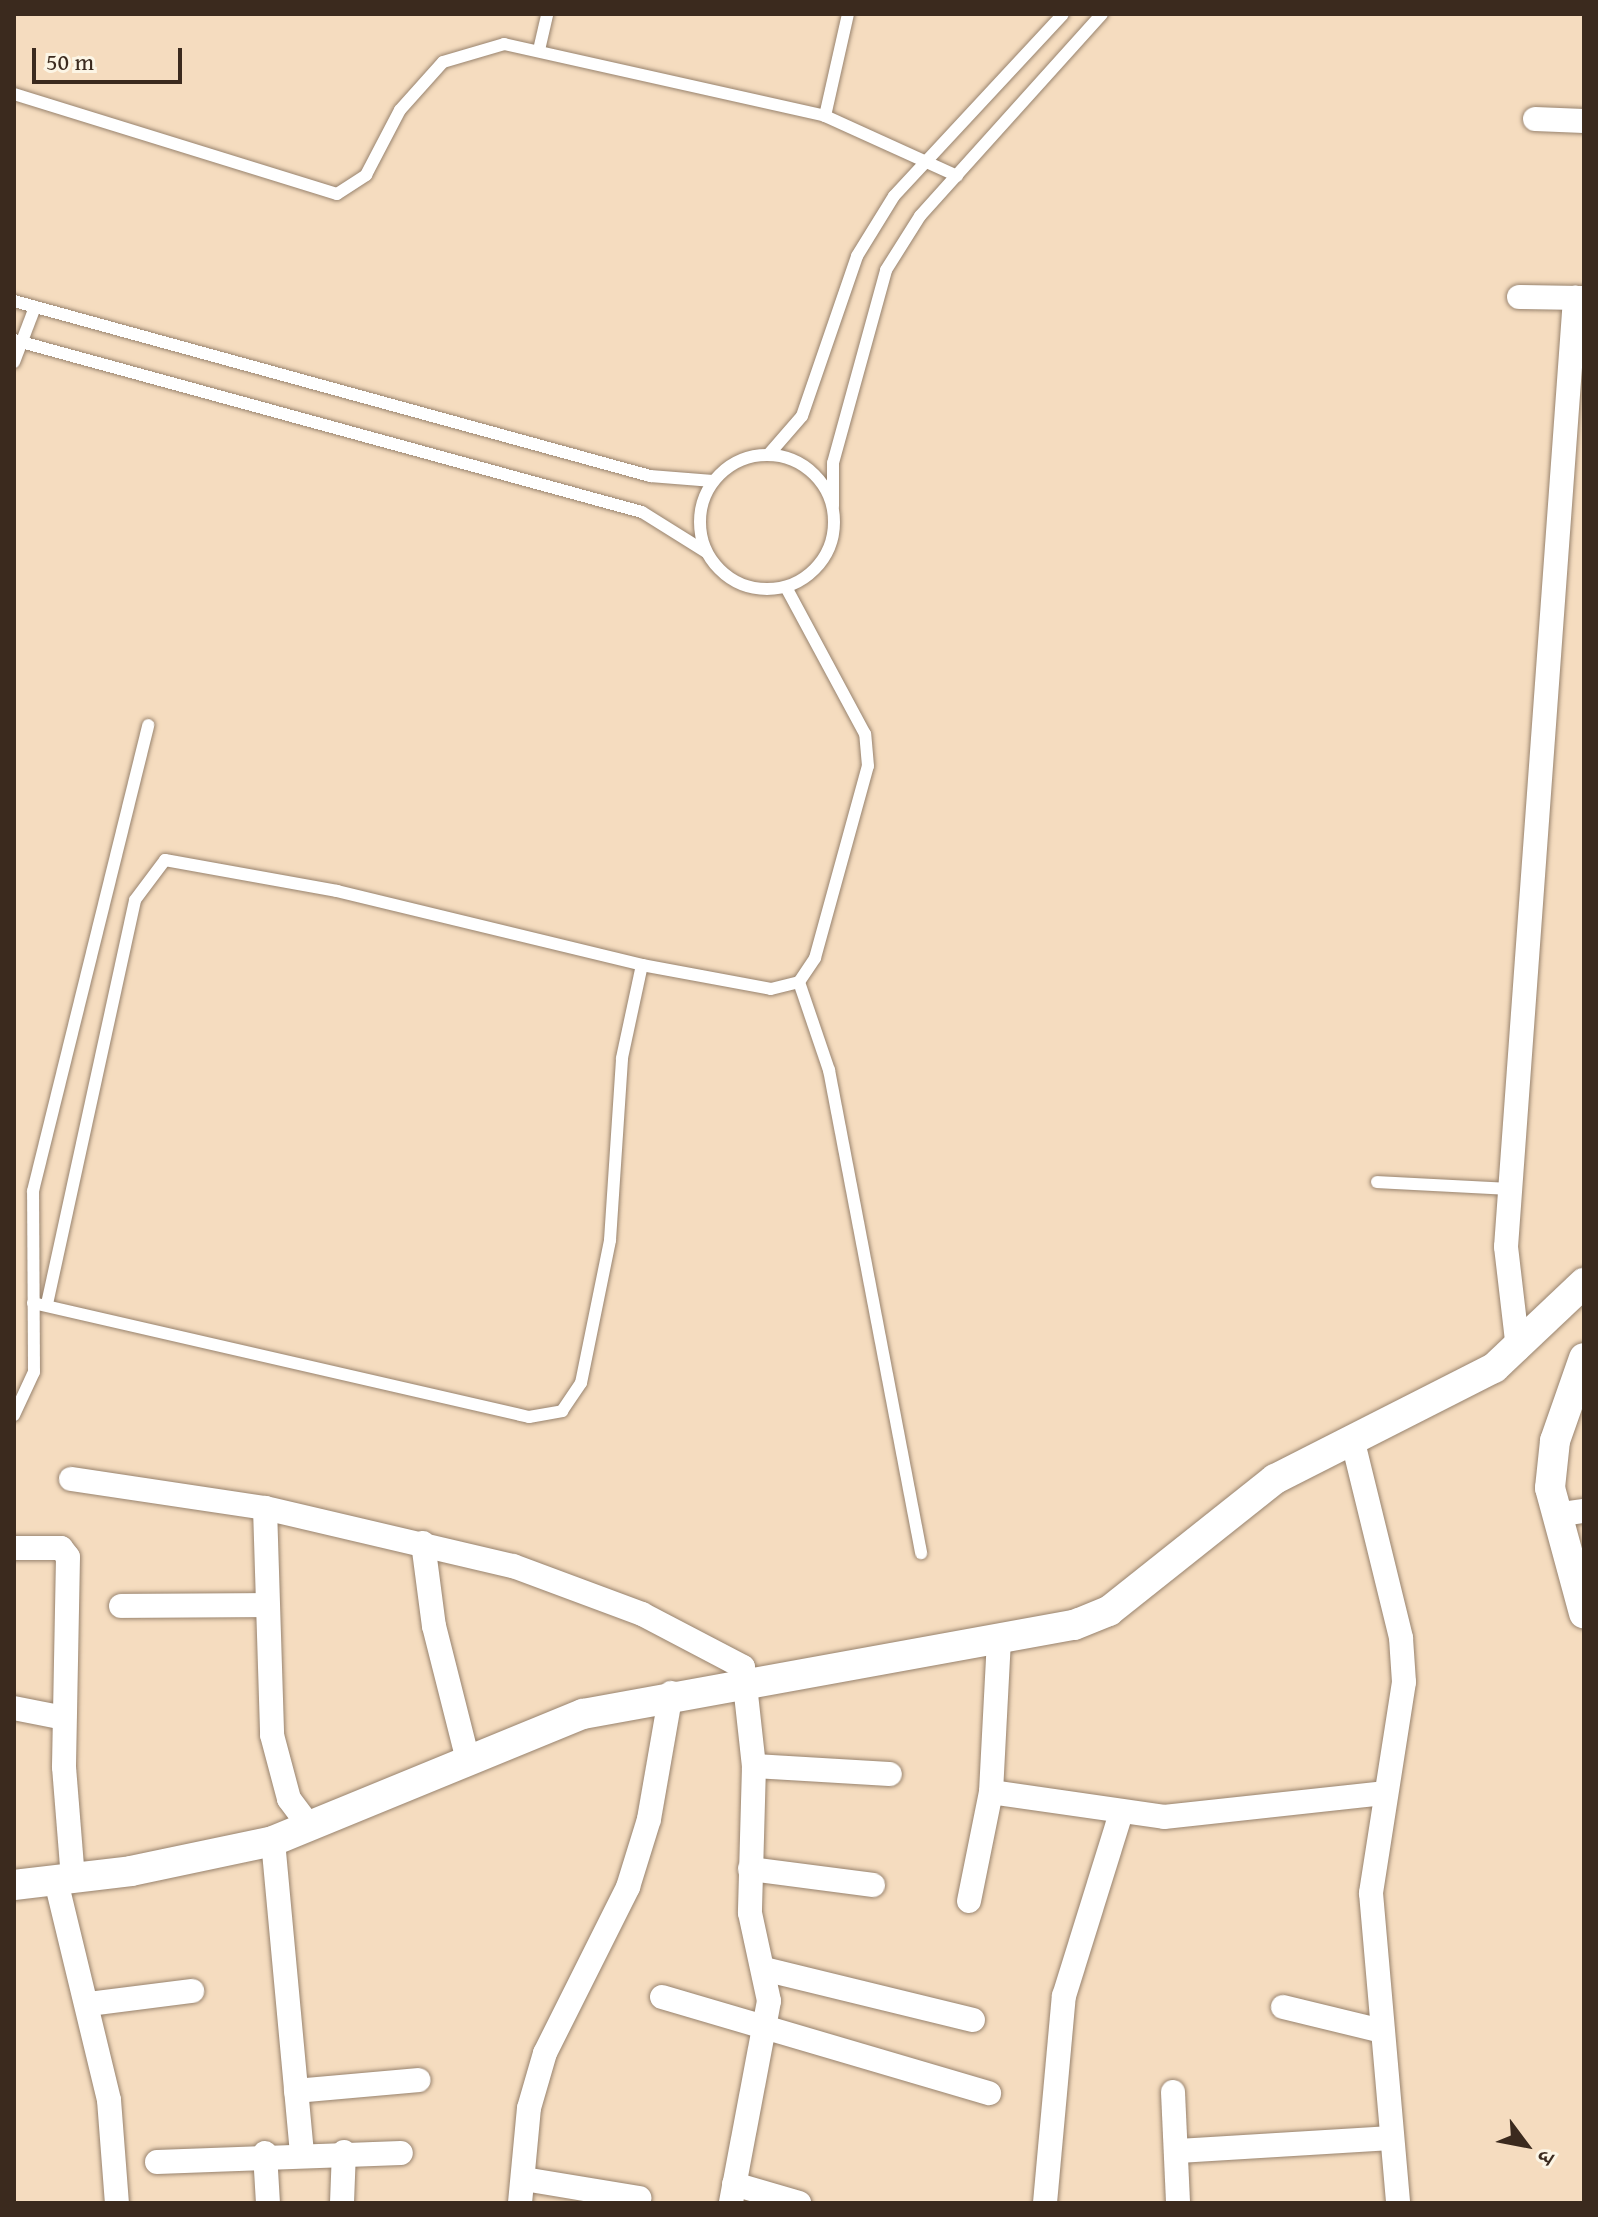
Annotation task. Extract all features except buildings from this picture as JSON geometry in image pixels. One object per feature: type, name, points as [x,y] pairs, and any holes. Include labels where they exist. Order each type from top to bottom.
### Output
[{"type":"street","points":[[1535,119],[1584,121]]},
{"type":"street","points":[[1518,1349],[1505,1285],[1509,1189],[1580,298],[1519,297]]},
{"type":"street","points":[[14,1885],[64,1880],[273,1841],[467,1756],[583,1714],[671,1693],[999,1638],[1109,1611],[1223,1514],[1352,1438],[1455,1392],[1518,1349],[1584,1283]]},
{"type":"street","points":[[1584,1358],[1550,1488],[1570,1513],[1584,1613]]},
{"type":"street","points":[[1352,1438],[1401,1638],[1404,1682],[1384,1793],[1371,1893],[1398,2203]]},
{"type":"street","points":[[71,1479],[265,1508],[423,1543],[606,1599],[723,1650],[748,1679],[754,1766],[750,1913],[768,1970],[762,2027],[733,2194],[799,2203]]},
{"type":"street","points":[[265,1508],[266,1605],[278,1770],[309,1826]]},
{"type":"street","points":[[423,1543],[434,1626],[467,1756]]},
{"type":"street","points":[[14,1548],[61,1548],[68,1557],[64,1880],[109,2100],[117,2203]]},
{"type":"street","points":[[121,1606],[266,1605]]},
{"type":"street","points":[[969,1901],[991,1792],[999,1638]]},
{"type":"street","points":[[639,2198],[522,2191],[529,2108],[545,2053],[628,1887],[649,1819],[671,1693]]},
{"type":"street","points":[[14,1708],[64,1718]]},
{"type":"street","points":[[754,1766],[890,1774]]},
{"type":"street","points":[[991,1792],[1121,1813],[1216,1816],[1384,1793]]},
{"type":"street","points":[[1045,2203],[1064,1996],[1121,1813]]},
{"type":"street","points":[[273,1841],[302,2152]]},
{"type":"street","points":[[750,1869],[873,1885]]},
{"type":"street","points":[[768,1970],[973,2020]]},
{"type":"street","points":[[89,2004],[192,1991]]},
{"type":"street","points":[[662,1997],[989,2093]]},
{"type":"street","points":[[1283,2007],[1382,2031]]},
{"type":"street","points":[[296,2091],[419,2080]]},
{"type":"street","points":[[1173,2092],[1178,2203]]},
{"type":"street","points":[[1178,2151],[1392,2138]]},
{"type":"street","points":[[342,2203],[344,2152]]},
{"type":"street","points":[[265,2153],[268,2203]]},
{"type":"street","points":[[157,2162],[265,2153],[401,2153]]},
{"type":"lane","points":[[539,50],[547,14]]},
{"type":"lane","points":[[825,116],[848,14]]},
{"type":"lane","points":[[769,454],[802,416],[857,256],[894,196],[1063,14]]},
{"type":"lane","points":[[17,341],[642,512],[706,552],[745,586],[786,587],[822,560],[832,539],[833,463],[886,270],[920,216],[1102,14]]},
{"type":"lane","points":[[14,94],[337,194],[366,175],[400,110],[443,62],[504,44],[825,116],[929,160],[957,176]]},
{"type":"lane","points":[[14,301],[650,476],[713,481],[748,457],[769,454],[811,471],[833,506]]},
{"type":"lane","points":[[14,362],[17,341],[35,307]]},
{"type":"lane","points":[[706,552],[699,529],[713,481]]},
{"type":"lane","points":[[47,1304],[135,900],[165,860],[337,891],[642,965],[771,989],[799,982],[815,958],[868,766],[865,734],[786,587]]},
{"type":"lane","points":[[14,1415],[34,1372],[33,1191],[148,725]]},
{"type":"lane","points":[[33,1303],[529,1417],[562,1411],[581,1383],[610,1240],[622,1058],[642,965]]},
{"type":"lane","points":[[799,982],[832,1084],[921,1553]]},
{"type":"lane","points":[[1377,1182],[1509,1189]]}]
